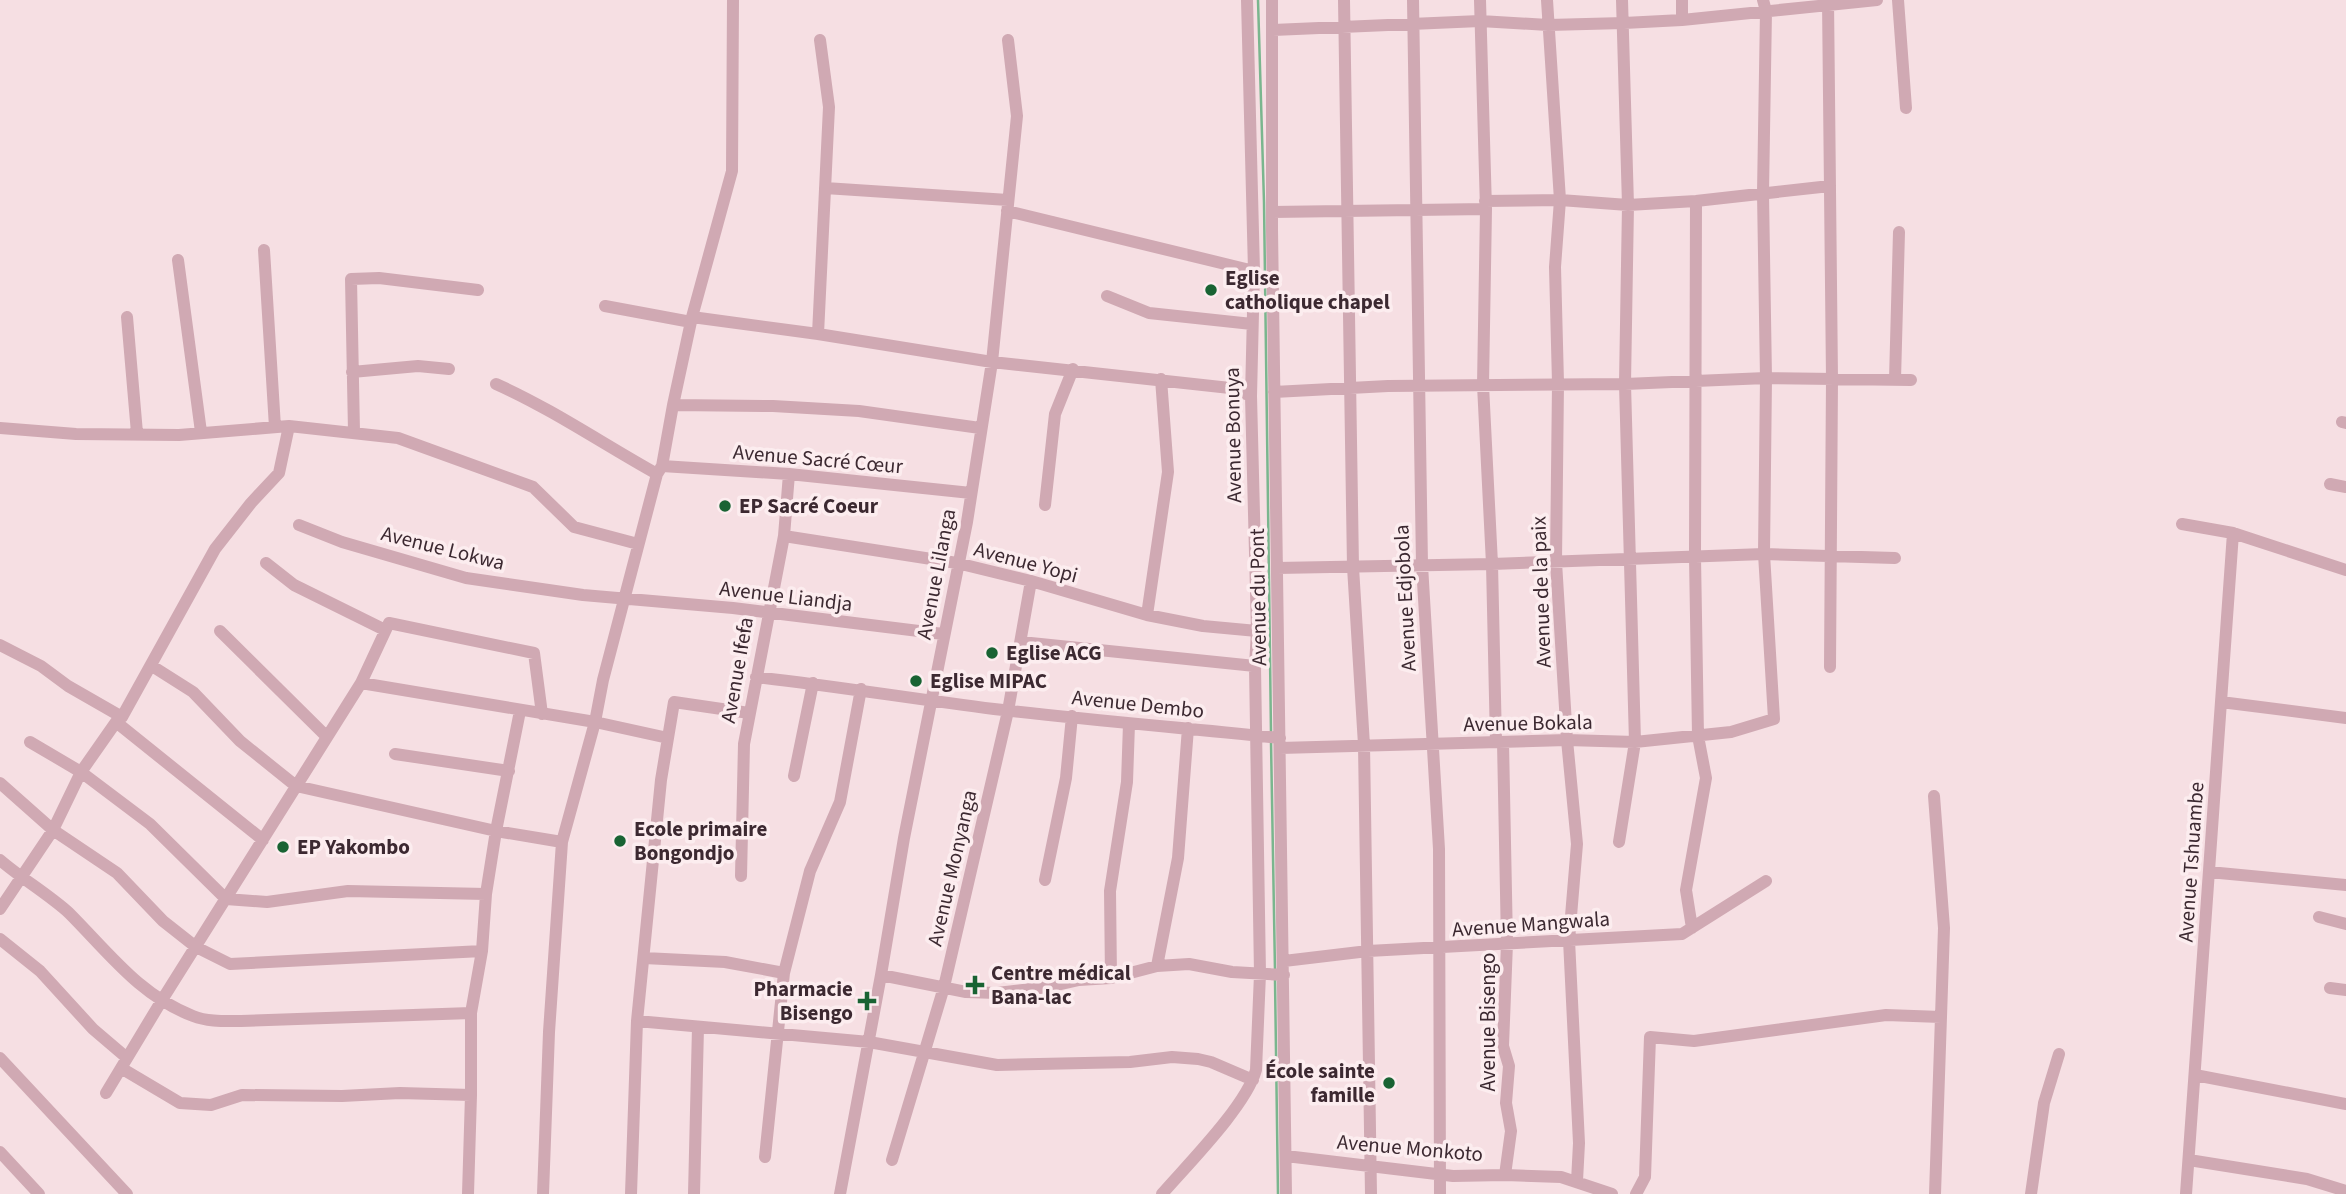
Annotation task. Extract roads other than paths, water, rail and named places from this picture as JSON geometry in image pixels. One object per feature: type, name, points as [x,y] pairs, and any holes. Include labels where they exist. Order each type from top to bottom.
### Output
[{"type":"street","points":[[543,1194],[549,1032],[562,842],[595,722],[638,544],[660,470],[691,320],[732,171],[733,0]]},
{"type":"street","name":"Avenue Bonuya","points":[[1247,0],[1254,271],[1251,396],[1257,631],[1255,666],[1272,739],[1273,974],[1253,1080]]},
{"type":"street","name":"Avenue du Pont","points":[[1272,0],[1277,568],[1272,739],[1284,961],[1273,974],[1286,1156],[1286,1194]]},
{"type":"street","points":[[1344,0],[1353,567],[1364,744],[1371,1194]]},
{"type":"street","name":"Avenue Edjobola","points":[[1413,0],[1417,386],[1422,565],[1439,849],[1440,1194]]},
{"type":"street","name":"Avenue Bisengo","points":[[1480,0],[1486,205],[1483,385],[1507,943],[1503,1046],[1508,1066],[1506,1103],[1511,1131],[1506,1175]]},
{"type":"street","name":"Avenue de la paix","points":[[1547,0],[1560,200],[1555,267],[1558,383],[1556,562],[1567,740],[1577,844],[1569,940],[1579,1143],[1577,1181]]},
{"type":"street","points":[[1619,842],[1634,742],[1625,384],[1628,205],[1622,0]]},
{"type":"street","points":[[1682,0],[1682,20]]},
{"type":"street","points":[[1272,30],[1480,21],[1548,25],[1624,23],[1682,20],[1765,6],[1877,0]]},
{"type":"street","points":[[1898,0],[1906,108]]},
{"type":"street","points":[[1829,3],[1832,379],[1830,667]]},
{"type":"street","points":[[1764,554],[1765,6]]},
{"type":"street","points":[[818,334],[829,107],[820,40]]},
{"type":"street","name":"Avenue Lilanga","points":[[840,1194],[971,493],[992,362],[1017,116],[1008,40]]},
{"type":"street","points":[[1272,212],[1417,211],[1560,200],[1628,205],[1696,201],[1830,186]]},
{"type":"street","points":[[825,188],[1008,206],[1254,271]]},
{"type":"street","points":[[1692,928],[1686,890],[1706,778],[1698,736],[1695,557],[1696,201]]},
{"type":"street","points":[[1895,380],[1899,232]]},
{"type":"street","points":[[264,250],[275,427]]},
{"type":"street","points":[[178,260],[201,432]]},
{"type":"street","points":[[354,432],[351,279],[379,278],[478,290]]},
{"type":"street","points":[[1107,296],[1149,313],[1252,324]]},
{"type":"street","points":[[605,306],[691,320],[818,334],[992,362],[1230,387],[1251,396]]},
{"type":"street","points":[[127,317],[137,433]]},
{"type":"street","points":[[352,372],[418,366],[449,369]]},
{"type":"street","points":[[1045,505],[1055,414],[1073,369]]},
{"type":"street","points":[[1274,391],[1350,387],[1625,384],[1766,378],[1912,380]]},
{"type":"street","points":[[1147,615],[1168,472],[1161,379]]},
{"type":"street","points":[[496,384],[531,400],[597,441],[660,470]]},
{"type":"street","points":[[673,405],[773,406],[859,411],[980,428]]},
{"type":"street","points":[[0,909],[53,830],[81,772],[119,720],[152,666],[215,549],[279,472],[289,426]]},
{"type":"street","points":[[0,428],[76,434],[179,435],[289,426],[398,438],[533,487],[574,527],[638,544]]},
{"type":"street","name":"Avenue Sacré Cœur","points":[[660,470],[789,474],[971,493]]},
{"type":"street","name":"Avenue Ifefa","points":[[741,876],[744,744],[784,536],[789,474]]},
{"type":"street","points":[[2330,484],[2346,487]]},
{"type":"street","points":[[2182,524],[2233,533],[2346,570]]},
{"type":"street","name":"Avenue Lokwa","points":[[299,525],[342,542],[466,578],[625,599]]},
{"type":"street","name":"Avenue Tshuambe","points":[[2186,1194],[2233,533]]},
{"type":"street","name":"Avenue Yopi","points":[[784,536],[957,563],[1031,581],[1147,615],[1203,626],[1257,631]]},
{"type":"street","points":[[1277,568],[1492,564],[1764,554],[1895,558]]},
{"type":"street","name":"Avenue Bokala","points":[[1272,739],[1364,744],[1567,740],[1634,742],[1731,732],[1774,719],[1764,554]]},
{"type":"street","points":[[267,564],[294,585],[385,630]]},
{"type":"street","name":"Avenue Monyanga","points":[[892,1160],[944,987],[1008,711],[1031,581]]},
{"type":"street","name":"Avenue Liandja","points":[[625,599],[768,612],[943,634]]},
{"type":"street","points":[[106,1093],[361,683],[388,623],[534,653],[542,713]]},
{"type":"street","points":[[220,631],[327,737]]},
{"type":"street","points":[[1021,642],[1255,666]]},
{"type":"street","points":[[0,645],[41,666],[119,720],[263,839]]},
{"type":"street","points":[[152,666],[193,692],[240,741],[296,786],[496,831],[562,842]]},
{"type":"street","name":"Avenue Dembo","points":[[756,677],[861,689],[1008,711],[1272,739]]},
{"type":"street","points":[[361,683],[595,722],[668,738]]},
{"type":"street","points":[[793,776],[813,683]]},
{"type":"street","points":[[765,1157],[784,973],[810,871],[840,802],[861,689]]},
{"type":"street","points":[[631,1194],[637,1021],[661,780],[674,702],[749,713]]},
{"type":"street","points":[[2221,702],[2346,718]]},
{"type":"street","points":[[468,1194],[471,1013],[482,951],[486,894],[496,831],[520,711]]},
{"type":"street","points":[[1045,880],[1066,778],[1072,716]]},
{"type":"street","points":[[1111,978],[1110,891],[1127,782],[1129,724]]},
{"type":"street","points":[[1157,966],[1178,858],[1188,728]]},
{"type":"street","points":[[30,742],[81,772],[150,824],[226,899],[267,902],[348,891],[486,894]]},
{"type":"street","points":[[396,754],[509,771]]},
{"type":"street","points":[[0,783],[53,830],[117,873],[163,921],[195,947],[230,964],[482,951]]},
{"type":"street","points":[[1934,796],[1944,928],[1935,1194]]},
{"type":"street","points":[[0,860],[66,911],[131,978],[162,1000],[194,1016],[214,1021],[471,1013]]},
{"type":"street","points":[[2209,872],[2346,885]]},
{"type":"street","name":"Avenue Mangwala","points":[[1284,961],[1368,951],[1682,934],[1766,881]]},
{"type":"street","points":[[2319,917],[2346,925]]},
{"type":"street","points":[[0,939],[40,971],[124,1063],[180,1103],[211,1105],[242,1095],[471,1095]]},
{"type":"street","points":[[644,958],[725,962],[784,973]]},
{"type":"street","points":[[881,975],[966,992],[997,993],[1079,980],[1111,978],[1157,966],[1189,964],[1232,972],[1273,974]]},
{"type":"street","points":[[2330,988],[2346,990]]},
{"type":"street","points":[[1636,1194],[1645,1177],[1650,1037],[1694,1041],[1886,1015],[1941,1017]]},
{"type":"street","points":[[637,1021],[869,1042],[997,1065],[1130,1062],[1172,1057],[1211,1062],[1253,1080],[1233,1111],[1162,1194]]},
{"type":"street","points":[[694,1194],[698,1027]]},
{"type":"street","points":[[2031,1194],[2044,1103],[2059,1054]]},
{"type":"street","points":[[0,1058],[127,1194]]},
{"type":"street","points":[[2195,1075],[2346,1104]]},
{"type":"street","points":[[0,1152],[38,1194]]},
{"type":"street","name":"Avenue Monkoto","points":[[1286,1156],[1441,1174],[1561,1177],[1612,1194]]},
{"type":"street","points":[[2189,1160],[2307,1179],[2346,1191]]},
{"type":"waterway","points":[[1258,0],[1264,202],[1271,732]]},
{"type":"waterway","points":[[1271,742],[1275,970]]},
{"type":"waterway","points":[[1275,980],[1278,1194]]},
{"type":"place","name":"Eglise catholique chapel","points":[[1211,290]]},
{"type":"place","name":"EP Sacré Coeur","points":[[725,506]]},
{"type":"place","name":"Eglise ACG","points":[[992,653]]},
{"type":"place","name":"Eglise MIPAC","points":[[916,681]]},
{"type":"place","name":"Ecole primaire Bongondjo","points":[[620,841]]},
{"type":"place","name":"EP Yakombo","points":[[283,847]]},
{"type":"place","name":"Centre médical Bana-lac","points":[[975,985]]},
{"type":"place","name":"Pharmacie Bisengo","points":[[867,1001]]},
{"type":"place","name":"École sainte famille","points":[[1389,1083]]}]
